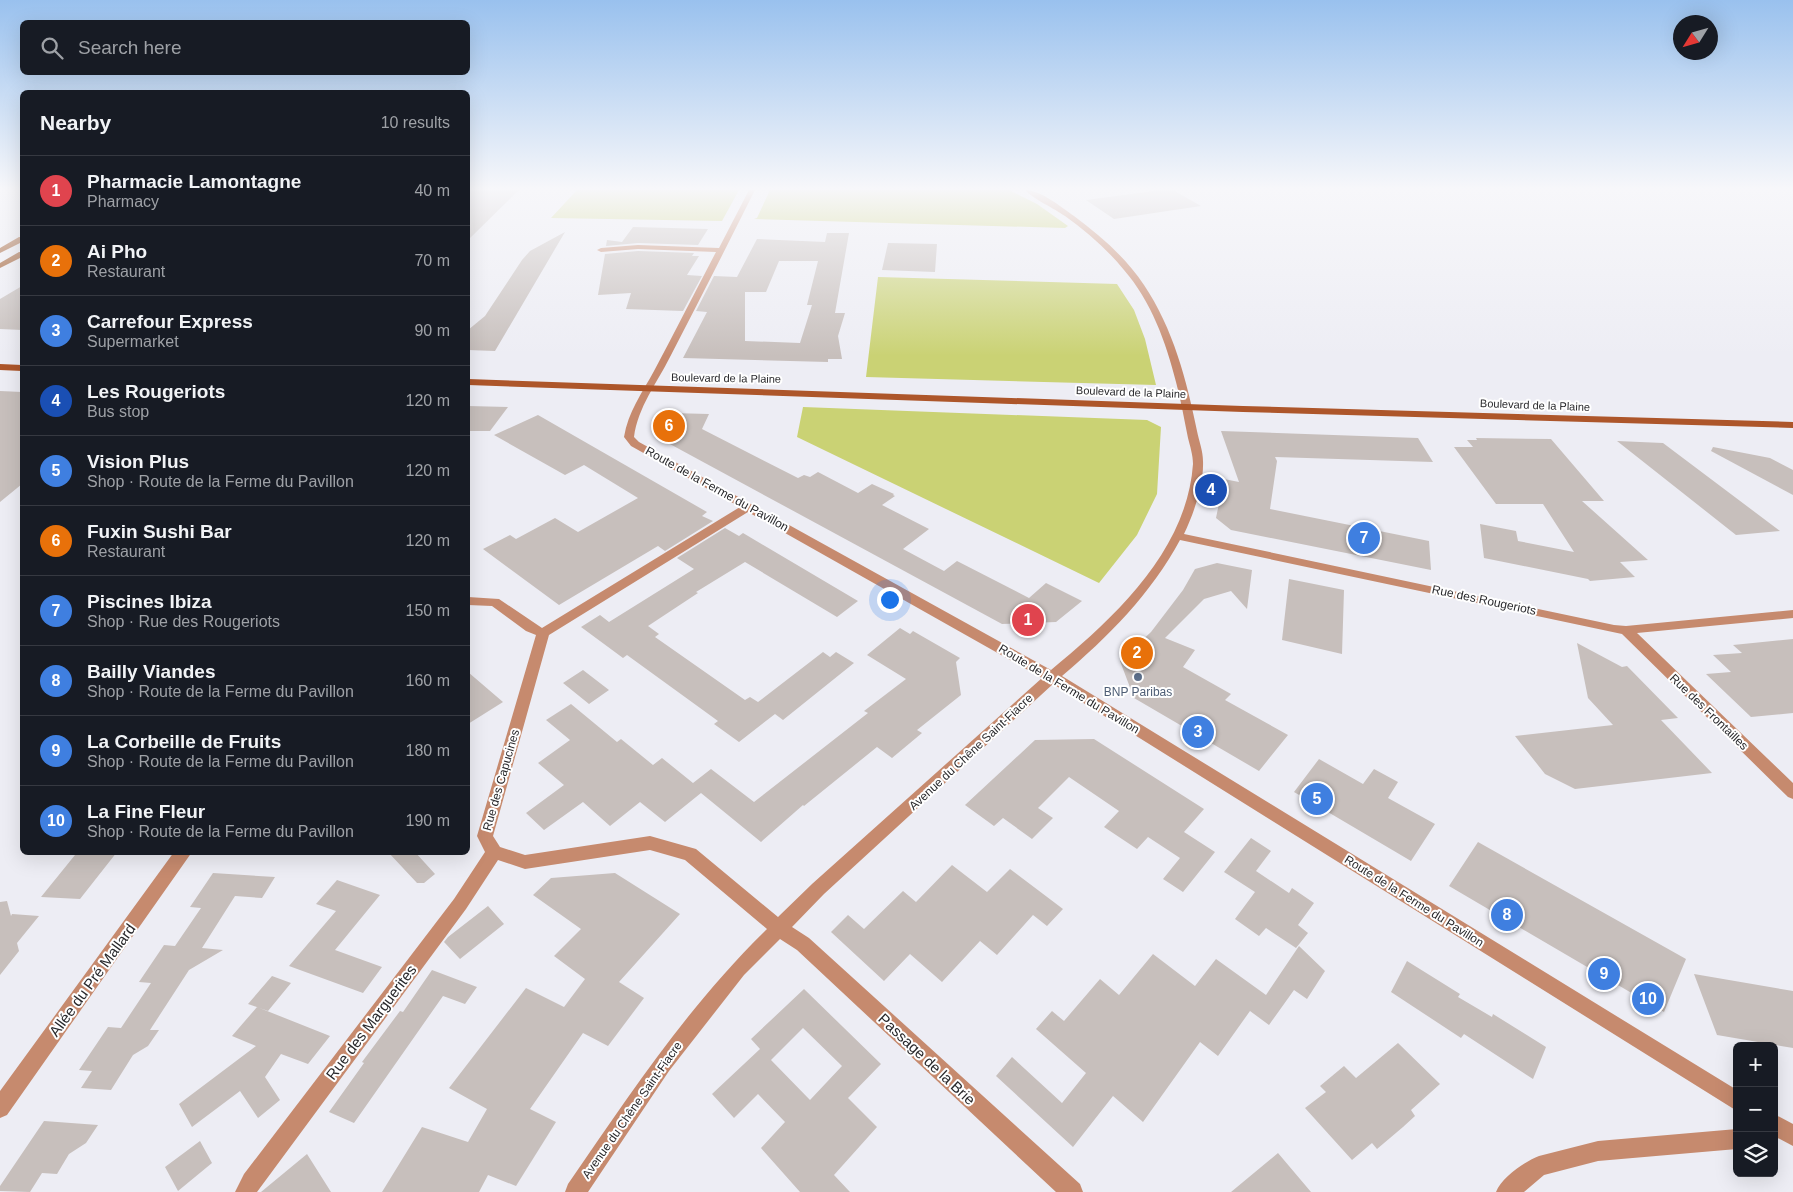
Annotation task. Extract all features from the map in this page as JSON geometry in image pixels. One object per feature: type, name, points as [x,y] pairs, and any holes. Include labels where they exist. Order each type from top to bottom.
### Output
[{"type":"main road","points":[[0,255],[3,249]]},
{"type":"main road","points":[[0,266],[20,255]]},
{"type":"main road","points":[[0,367],[20,368]]},
{"type":"main road","name":"Boulevard de la Plaine","points":[[470,382],[1793,425]]},
{"type":"street","name":"Route de la Ferme du Pavillon","points":[[723,246],[649,389],[638,404],[629,437],[635,444],[1052,677],[1733,1099]]},
{"type":"street","name":"Avenue du Chêne Saint-Fiacre","points":[[576,1192],[662,1064],[738,969],[818,889],[1052,677],[1091,645],[1130,605],[1177,536],[1187,512],[1198,462],[1188,406],[1158,316],[1148,296],[1136,279],[1106,246]]},
{"type":"street","points":[[601,250],[638,247],[721,250]]},
{"type":"street","points":[[470,601],[495,602],[531,628],[543,633],[748,507]]},
{"type":"street","name":"Rue des Rougeriots","points":[[1177,536],[1626,630],[1793,614]]},
{"type":"street","name":"Rue des Frontailles","points":[[1626,630],[1793,794]]},
{"type":"street","name":"Rue des Capucines","points":[[494,852],[485,836],[543,633]]},
{"type":"street","points":[[494,852],[525,862],[650,843],[690,854],[780,928]]},
{"type":"street","name":"Rue des Marguerites","points":[[246,1192],[251,1181],[460,904],[494,852]]},
{"type":"street","name":"Allée du Pré Mallard","points":[[0,1108],[182,855]]},
{"type":"street","name":"Passage de la Brie","points":[[780,928],[803,944],[1072,1192]]},
{"type":"street","points":[[1507,1192],[1539,1166],[1598,1151],[1733,1139]]},
{"type":"green space","points":[[878,277],[1117,284],[1134,310],[1145,339],[1156,385],[866,377]]},
{"type":"green space","points":[[803,407],[1147,420],[1161,427],[1157,494],[1137,535],[1099,583],[797,437]]},
{"type":"building","points":[[540,246],[557,246],[495,351],[470,350],[470,328],[485,316],[530,251]]},
{"type":"building","points":[[754,246],[847,246],[835,313],[845,313],[838,336],[842,359],[828,359],[828,362],[683,358],[707,312],[696,311],[714,276],[737,277]],"holes":[[[779,261],[818,261],[807,305],[812,305],[800,343],[745,341],[745,292],[766,292]]]},
{"type":"building","points":[[887,246],[937,246],[935,272],[882,270]]},
{"type":"building","points":[[638,251],[694,253],[692,256],[699,256],[687,275],[702,276],[683,311],[626,309],[631,293],[598,295],[605,254]]},
{"type":"building","points":[[20,287],[20,330],[0,329],[0,299]]},
{"type":"building","points":[[0,391],[20,392],[20,486],[0,502]]},
{"type":"building","points":[[470,406],[508,407],[490,431],[470,431]]},
{"type":"building","points":[[671,413],[709,414],[702,429],[798,478],[804,475],[810,477],[818,472],[858,493],[872,484],[894,494],[895,496],[882,505],[929,529],[903,549],[944,571],[957,561],[1029,598],[1046,583],[1082,601],[1056,622],[1002,624],[657,437],[667,416]]},
{"type":"building","points":[[538,415],[707,512],[702,516],[713,521],[665,551],[658,546],[559,605],[483,549],[510,535],[516,539],[555,518],[578,532],[638,498],[584,465],[565,475],[494,435]]},
{"type":"building","points":[[1221,431],[1418,438],[1433,462],[1275,457],[1277,461],[1270,509],[1429,541],[1431,570],[1231,530],[1216,518],[1224,479],[1239,482]]},
{"type":"building","points":[[1476,438],[1551,439],[1604,501],[1582,501],[1648,560],[1620,562],[1635,577],[1590,581],[1588,579],[1484,558],[1480,524],[1516,531],[1518,541],[1574,552],[1543,504],[1496,504],[1454,447],[1473,447],[1467,440],[1477,440]]},
{"type":"building","points":[[1617,441],[1663,443],[1780,531],[1736,535]]},
{"type":"building","points":[[1713,447],[1770,458],[1793,470],[1793,495],[1711,451]]},
{"type":"building","points":[[725,528],[739,536],[743,533],[858,601],[837,617],[745,562],[696,592],[698,593],[648,626],[659,634],[655,637],[745,700],[750,697],[758,702],[823,652],[830,657],[836,652],[854,663],[783,720],[775,714],[739,742],[714,724],[718,721],[627,655],[623,658],[581,627],[600,615],[609,622],[694,569],[677,558]]},
{"type":"building","points":[[1217,563],[1252,570],[1247,609],[1231,591],[1204,599],[1165,638],[1195,650],[1183,667],[1231,694],[1225,700],[1288,735],[1259,771],[1134,698],[1120,661],[1151,632],[1183,590],[1195,569]]},
{"type":"building","points":[[1289,579],[1344,590],[1342,654],[1282,640]]},
{"type":"building","points":[[900,628],[910,634],[913,631],[960,658],[956,662],[961,695],[917,730],[922,733],[892,758],[877,747],[803,805],[761,842],[701,793],[665,822],[640,802],[610,826],[583,802],[544,830],[526,813],[564,785],[538,763],[570,740],[546,720],[571,704],[617,742],[621,739],[653,765],[662,758],[693,783],[711,769],[754,802],[868,713],[864,711],[906,679],[867,655]]},
{"type":"building","points":[[1793,639],[1793,713],[1751,717],[1706,674],[1731,672],[1713,655],[1742,653],[1733,645]]},
{"type":"building","points":[[1577,643],[1622,667],[1627,666],[1678,718],[1661,720],[1712,773],[1575,789],[1545,774],[1515,736],[1613,725],[1588,698]]},
{"type":"building","points":[[583,670],[609,690],[589,704],[563,683]]},
{"type":"building","points":[[470,674],[503,702],[470,723]]},
{"type":"building","points":[[1094,739],[1204,809],[1184,832],[1215,852],[1183,892],[1163,879],[1180,858],[1148,837],[1137,849],[1104,827],[1119,811],[1069,777],[1038,808],[1053,818],[1032,839],[1003,818],[994,826],[965,805],[1035,740]]},
{"type":"building","points":[[1319,759],[1363,784],[1374,769],[1398,782],[1388,798],[1435,824],[1411,861],[1294,792]]},
{"type":"building","points":[[1251,838],[1271,851],[1256,871],[1289,893],[1292,888],[1314,903],[1298,925],[1308,933],[1296,948],[1266,928],[1259,936],[1235,919],[1255,892],[1224,872]]},
{"type":"building","points":[[1478,842],[1686,959],[1664,1012],[1449,886]]},
{"type":"building","points":[[75,855],[115,855],[80,899],[41,897]]},
{"type":"building","points":[[391,855],[418,855],[435,874],[424,883],[417,883]]},
{"type":"building","points":[[952,865],[987,892],[1010,869],[1063,909],[1047,926],[1033,915],[997,955],[980,941],[942,982],[910,954],[884,981],[831,932],[848,915],[864,929],[903,891],[916,902]]},
{"type":"building","points":[[213,873],[275,877],[262,898],[235,896],[202,948],[223,950],[189,970],[150,1030],[159,1030],[148,1046],[133,1055],[111,1090],[81,1088],[92,1071],[79,1070],[108,1027],[121,1028],[151,983],[139,982],[164,945],[175,946],[201,908],[190,907]]},
{"type":"building","points":[[615,873],[680,914],[619,982],[644,998],[608,1046],[583,1033],[530,1109],[556,1122],[516,1186],[488,1175],[479,1192],[382,1192],[422,1127],[468,1142],[487,1109],[449,1088],[526,988],[564,1007],[585,979],[554,956],[581,929],[533,895],[551,878]]},
{"type":"building","points":[[337,880],[380,895],[335,950],[382,967],[363,993],[289,966],[336,911],[316,904]]},
{"type":"building","points":[[7,901],[11,916],[12,914],[39,916],[17,943],[19,951],[0,975],[0,902]]},
{"type":"building","points":[[488,906],[504,924],[460,959],[444,942]]},
{"type":"building","points":[[1299,946],[1325,971],[1307,999],[1294,990],[1269,1025],[1250,1011],[1218,1056],[1200,1042],[1143,1122],[1113,1096],[1073,1147],[996,1076],[1012,1057],[1062,1103],[1086,1073],[1036,1029],[1052,1011],[1064,1021],[1100,979],[1119,995],[1153,954],[1195,986],[1216,959],[1266,995]]},
{"type":"building","points":[[1407,961],[1460,994],[1458,997],[1492,1017],[1493,1014],[1546,1047],[1533,1079],[1464,1034],[1461,1038],[1391,992]]},
{"type":"building","points":[[432,970],[477,987],[465,1004],[443,996],[354,1123],[329,1112],[364,1063],[362,1062],[400,1011],[403,1012]]},
{"type":"building","points":[[1694,974],[1793,991],[1793,1048],[1778,1045],[1778,1042],[1758,1042],[1717,1035]]},
{"type":"building","points":[[272,976],[291,983],[268,1011],[248,1004]]},
{"type":"building","points":[[804,989],[881,1064],[848,1098],[877,1127],[834,1175],[850,1192],[800,1192],[761,1148],[785,1122],[758,1094],[734,1118],[712,1094],[760,1049],[751,1039]],"holes":[[[803,1028],[842,1066],[810,1100],[771,1060]]]},
{"type":"building","points":[[257,1007],[330,1036],[308,1064],[281,1054],[265,1077],[280,1100],[258,1118],[240,1091],[192,1127],[179,1104],[256,1046],[232,1036]]},
{"type":"building","points":[[1398,1043],[1440,1084],[1411,1110],[1415,1116],[1403,1127],[1377,1149],[1372,1143],[1352,1160],[1305,1108],[1326,1092],[1320,1086],[1344,1066],[1356,1078]]},
{"type":"building","points":[[44,1121],[98,1125],[86,1143],[69,1154],[57,1174],[42,1173],[30,1192],[0,1191],[0,1186]]},
{"type":"building","points":[[200,1141],[212,1163],[178,1191],[165,1167]]},
{"type":"building","points":[[1278,1153],[1311,1192],[1231,1192]]},
{"type":"building","points":[[307,1154],[331,1192],[261,1192]]},
{"type":"place","name":"Fuxin Sushi Bar","points":[[669,426]]},
{"type":"place","name":"Les Rougeriots","points":[[1211,490]]},
{"type":"place","name":"Piscines Ibiza","points":[[1364,538]]},
{"type":"place","name":"Pharmacie Lamontagne","points":[[1028,620]]},
{"type":"place","name":"Ai Pho","points":[[1137,653]]},
{"type":"place","name":"BNP Paribas","points":[[1138,677]]},
{"type":"place","name":"Carrefour Express","points":[[1198,732]]},
{"type":"place","name":"Vision Plus","points":[[1317,799]]},
{"type":"place","name":"Bailly Viandes","points":[[1507,915]]},
{"type":"place","name":"La Corbeille de Fruits","points":[[1604,974]]},
{"type":"place","name":"La Fine Fleur","points":[[1648,999]]}]
